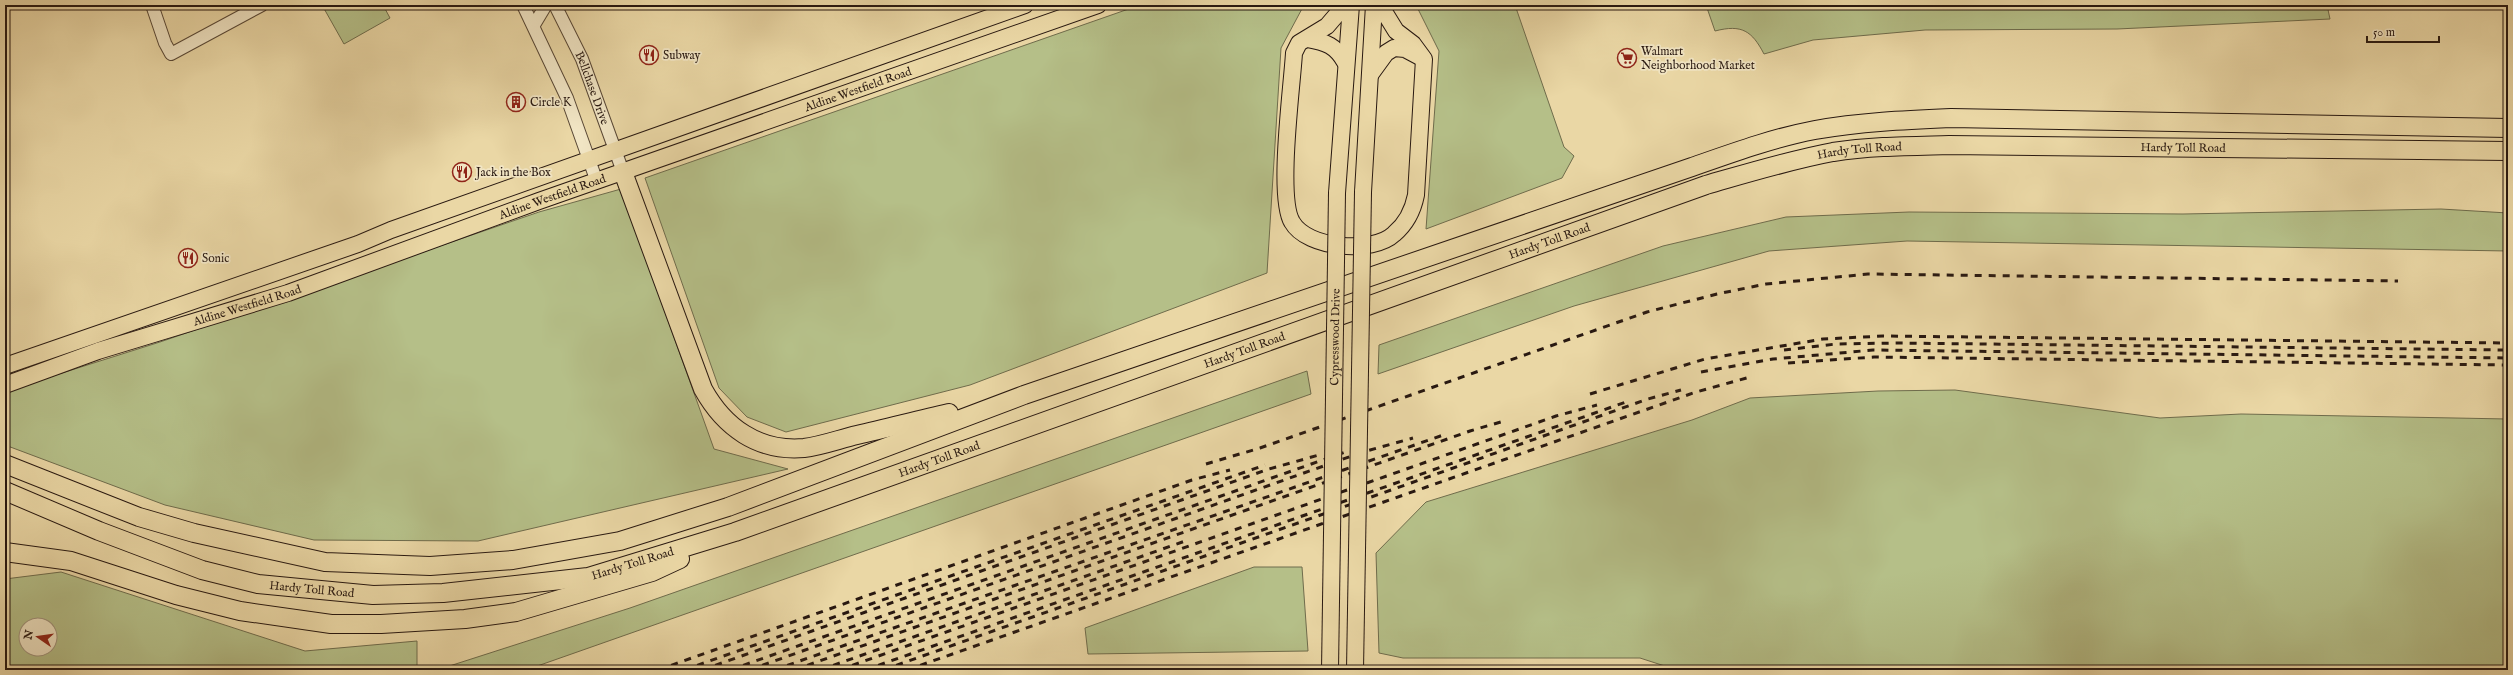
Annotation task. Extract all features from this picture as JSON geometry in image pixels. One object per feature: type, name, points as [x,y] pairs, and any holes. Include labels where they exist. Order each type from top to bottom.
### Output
[{"type":"highway","name":"Hardy Toll Road","points":[[5,464],[139,517],[194,533],[262,550],[325,562],[430,566],[514,560],[620,541],[728,507],[1024,395],[1692,167],[1756,146],[1814,130],[1881,121],[1951,118],[2508,128]]},
{"type":"highway","name":"Hardy Toll Road","points":[[5,491],[99,532],[202,570],[258,584],[373,595],[443,593],[588,577],[735,532],[1706,185],[1834,152],[1868,148],[1949,145],[2508,151]]},
{"type":"highway","points":[[623,172],[703,389],[720,416],[742,434],[769,445],[804,448],[1024,395]]},
{"type":"highway","points":[[5,552],[71,561],[176,596],[240,611],[331,624],[381,624],[465,619],[516,612],[652,572],[735,532]]},
{"type":"main road","name":"Aldine Westfield Road","points":[[5,366],[88,336],[204,298],[358,244],[391,230],[616,151],[810,80],[1025,5]]},
{"type":"main road","name":"Aldine Westfield Road","points":[[5,385],[93,354],[288,292],[623,172],[1098,5]]},
{"type":"main road","points":[[1345,5],[1327,26],[1308,39],[1299,43],[1294,53],[1284,194],[1292,223],[1302,232],[1326,245],[1352,247],[1382,242],[1394,235],[1410,215],[1416,195],[1424,59],[1413,44],[1396,31],[1380,5]]},
{"type":"main road","name":"Cypresswood Drive","points":[[1330,670],[1337,193],[1345,62],[1351,5]]},
{"type":"main road","name":"Cypresswood Drive","points":[[1355,670],[1363,192],[1374,5]]},
{"type":"main road","points":[[959,28],[967,52]]},
{"type":"main road","points":[[1308,39],[1330,44],[1340,54],[1345,62]]},
{"type":"main road","points":[[1370,75],[1386,54],[1394,48],[1405,49],[1424,59]]},
{"type":"main road","points":[[810,80],[818,104]]},
{"type":"main road","points":[[358,244],[366,264]]},
{"type":"main road","points":[[204,298],[211,316]]},
{"type":"main road","points":[[88,336],[93,354]]},
{"type":"street","points":[[152,5],[171,54],[262,5]]},
{"type":"street","points":[[523,5],[534,25],[567,98],[597,182]]},
{"type":"street","points":[[534,25],[546,5]]},
{"type":"street","name":"Bellchase Drive","points":[[556,5],[582,60],[623,172]]},
{"type":"green space","points":[[322,5],[383,5],[390,18],[344,44]]},
{"type":"green space","points":[[1140,5],[1304,5],[1281,48],[1267,273],[970,385],[786,432],[747,417],[719,388],[645,178]]},
{"type":"green space","points":[[1416,5],[1515,5],[1564,147],[1574,156],[1562,178],[1426,229],[1439,51]]},
{"type":"green space","points":[[1706,5],[2327,5],[2330,19],[2117,29],[1925,30],[1813,40],[1764,54],[1760,46],[1745,31],[1732,28],[1715,31]]},
{"type":"green space","points":[[621,189],[714,449],[788,469],[478,541],[314,540],[165,505],[5,445],[5,391],[160,342],[539,212]]},
{"type":"green space","points":[[2441,209],[2508,213],[2508,251],[1907,241],[1769,251],[1574,306],[1378,374],[1379,345],[1663,246],[1786,217],[1909,212],[2183,214]]},
{"type":"green space","points":[[1307,371],[1311,394],[526,670],[437,670],[630,608]]},
{"type":"green space","points":[[1955,390],[2160,418],[2241,414],[2508,419],[2508,670],[1677,670],[1640,658],[1403,658],[1379,653],[1376,553],[1426,502],[1692,420],[1750,398],[1878,391]]},
{"type":"green space","points":[[1254,567],[1302,567],[1308,651],[1088,654],[1085,628]]},
{"type":"green space","points":[[61,572],[305,651],[417,641],[417,670],[5,670],[5,579]]},
{"type":"railway","points":[[1206,464],[1260,448],[1647,312],[1717,294],[1766,284],[1868,274],[2398,281]]},
{"type":"railway","points":[[1590,394],[1705,359],[1823,339],[1883,336],[2508,343]]},
{"type":"railway","points":[[1784,350],[1836,344],[1897,343],[2508,350]]},
{"type":"railway","points":[[1701,372],[1773,359],[1873,350],[2508,358]]},
{"type":"railway","points":[[1788,363],[1874,357],[2508,365]]},
{"type":"railway","points":[[907,670],[1696,392],[1750,377]]},
{"type":"railway","points":[[883,670],[1648,399],[1681,390]]},
{"type":"railway","points":[[865,670],[1626,402]]},
{"type":"railway","points":[[839,670],[1556,416],[1597,405]]},
{"type":"railway","points":[[794,670],[1470,431],[1504,421]]},
{"type":"railway","points":[[774,670],[1446,434]]},
{"type":"railway","points":[[749,670],[1363,452],[1413,438]]},
{"type":"railway","points":[[730,670],[1348,451]]},
{"type":"railway","points":[[702,670],[1269,469],[1319,455]]},
{"type":"railway","points":[[684,670],[1265,465]]},
{"type":"railway","points":[[658,670],[1192,480],[1230,470]]},
{"type":"railway","points":[[820,670],[1188,540]]},
{"type":"place","name":"Subway","points":[[649,55]]},
{"type":"place","name":"Walmart Neighborhood Market","points":[[1627,58]]},
{"type":"place","name":"Circle K","points":[[516,102]]},
{"type":"place","name":"Jack in the Box","points":[[462,172]]},
{"type":"place","name":"Sonic","points":[[188,258]]}]
